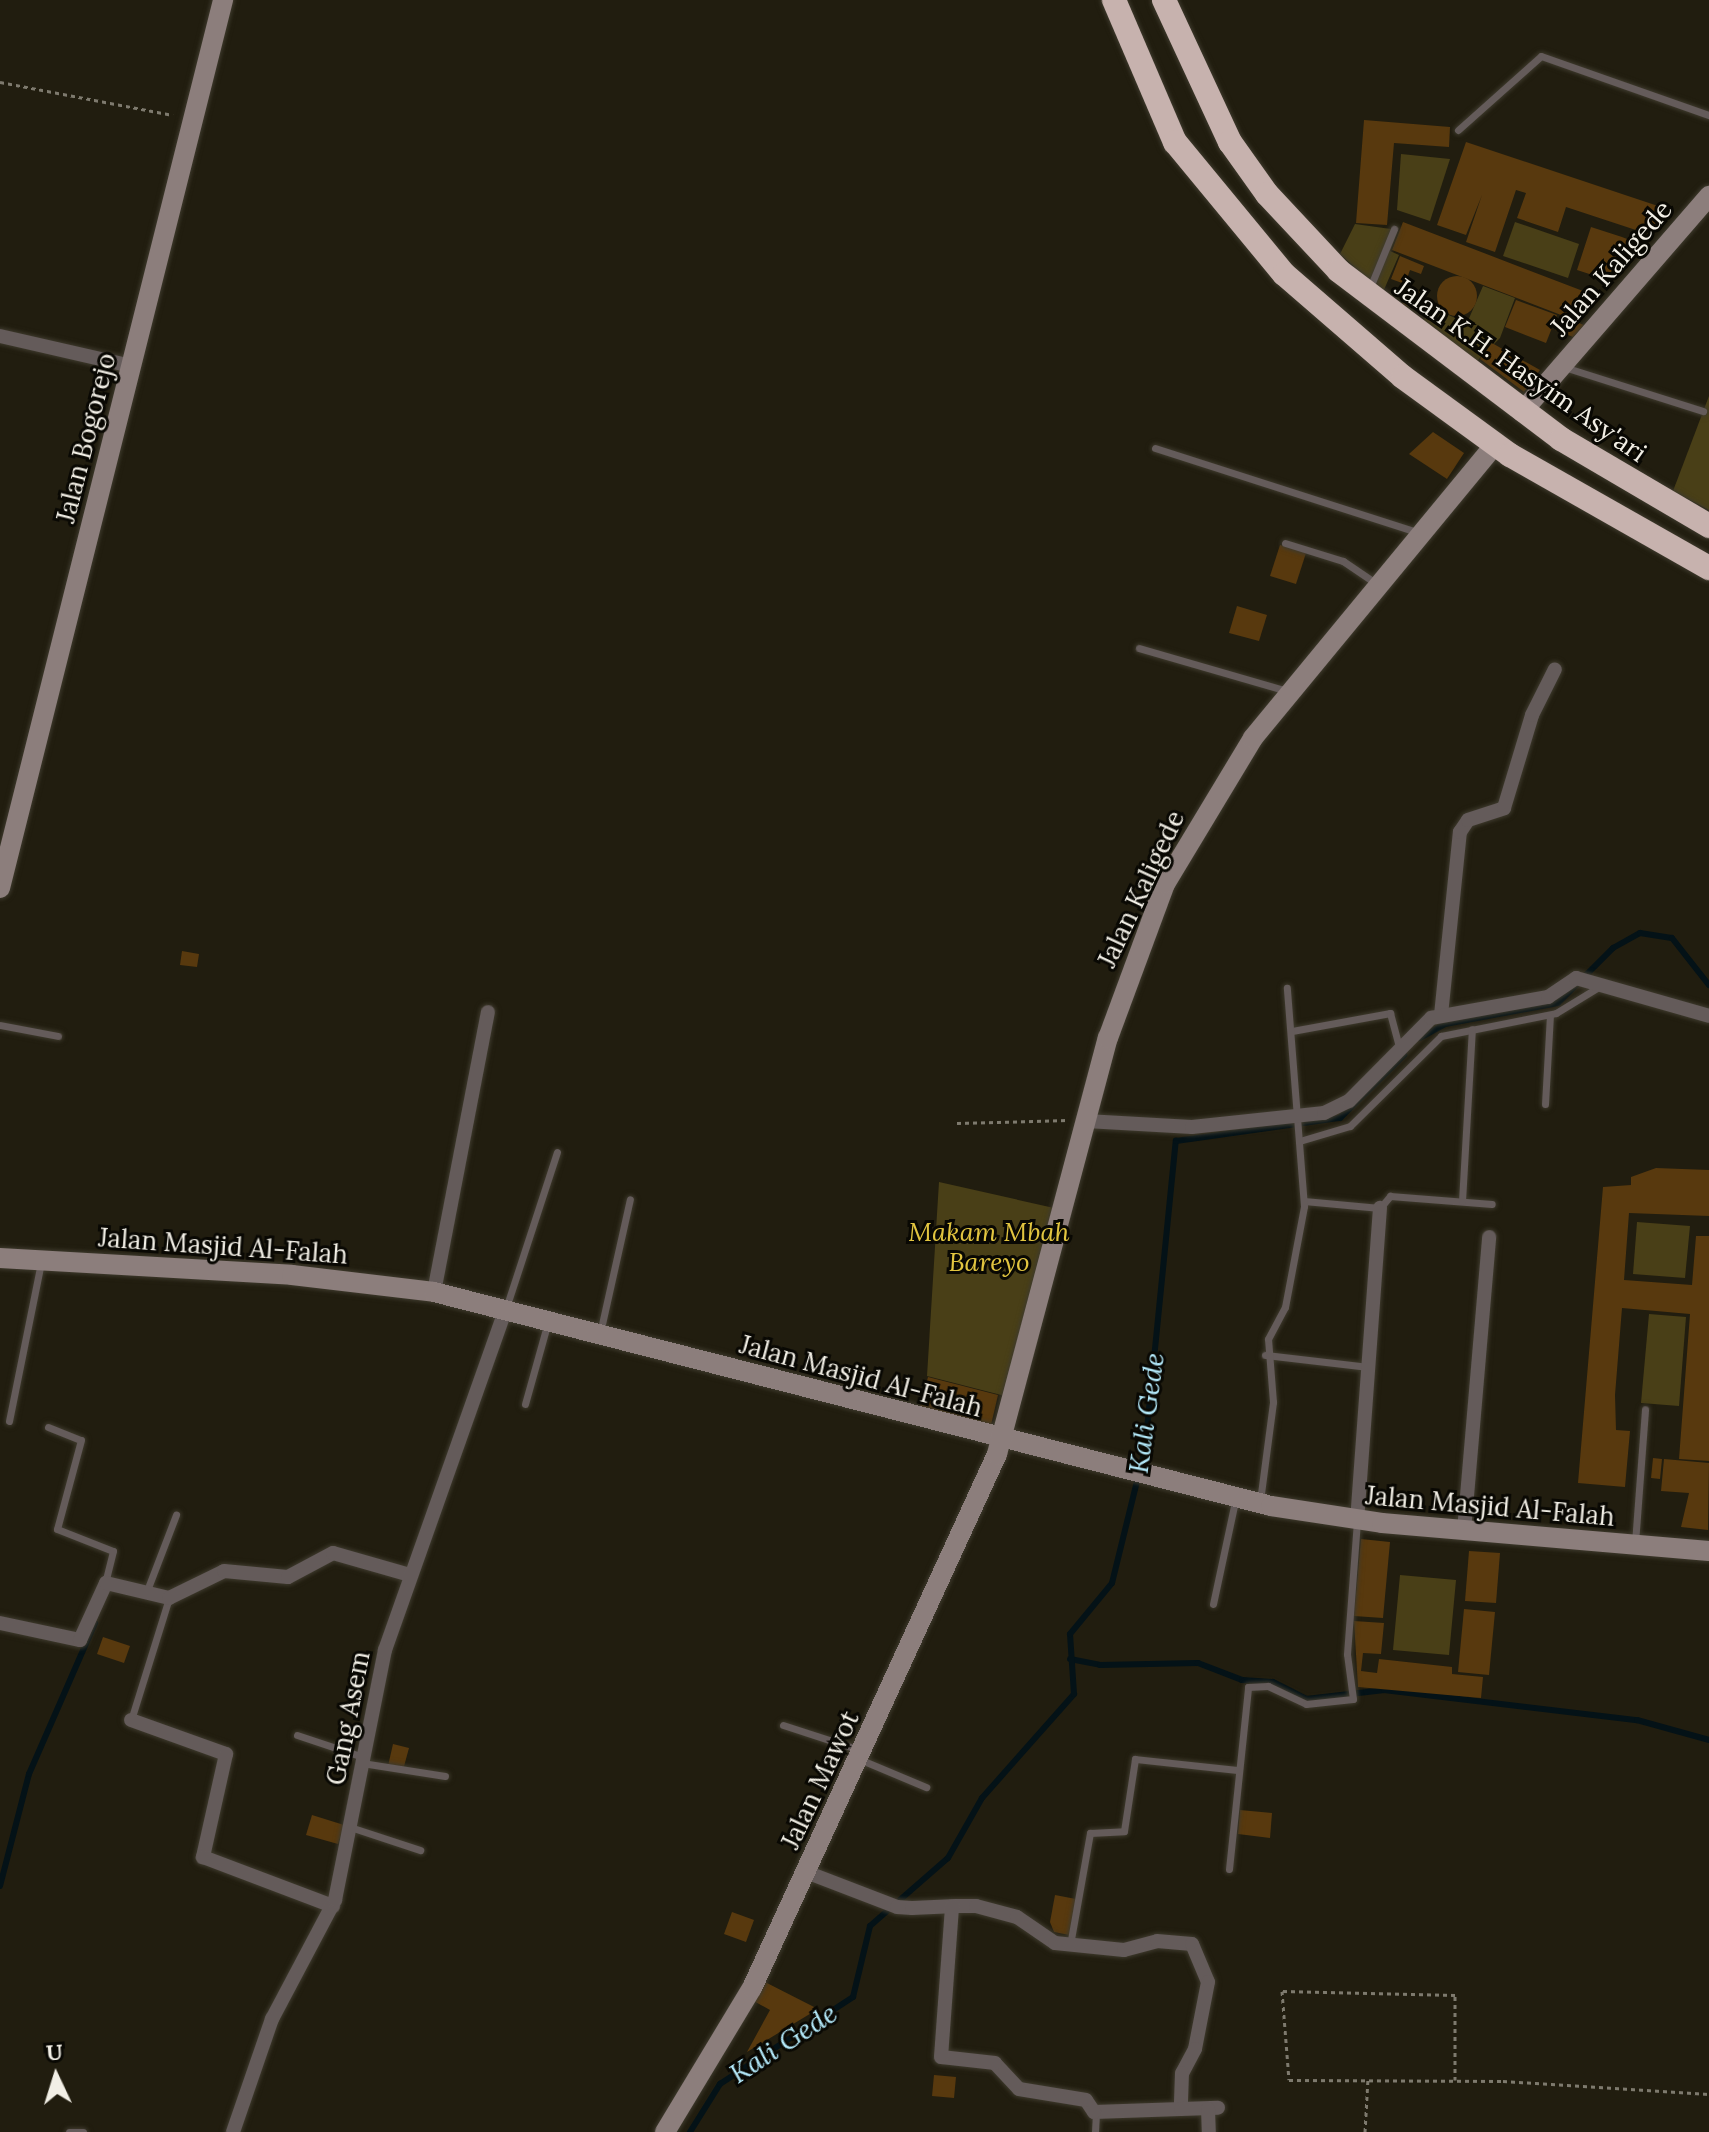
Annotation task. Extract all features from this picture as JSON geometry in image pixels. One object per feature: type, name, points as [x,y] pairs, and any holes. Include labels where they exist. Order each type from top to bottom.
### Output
[{"type":"highway","points":[[1114,0],[1166,127],[1247,236],[1365,347],[1495,444],[1709,568]]},
{"type":"highway","name":"Jalan K.H. Hasyim Asy'ari","points":[[1164,0],[1193,73],[1248,169],[1367,295],[1522,412],[1705,529]]},
{"type":"street","name":"Jalan Bogorejo","points":[[0,888],[223,0]]},
{"type":"street","name":"Jalan Kaligede","points":[[1522,412],[1709,196]]},
{"type":"street","points":[[0,336],[131,366]]},
{"type":"street","name":"Jalan Kaligede","points":[[1002,1440],[1117,1007],[1165,884],[1212,800],[1289,691],[1495,444]]},
{"type":"street","points":[[1441,1015],[1460,832],[1468,820],[1504,808],[1532,715],[1555,669]]},
{"type":"street","points":[[1086,1121],[1192,1127],[1302,1119],[1349,1101],[1399,1047],[1441,1015],[1548,997],[1590,984],[1709,1016]]},
{"type":"street","points":[[434,1292],[488,1012]]},
{"type":"street","points":[[1357,1521],[1380,1208]]},
{"type":"street","points":[[1464,1531],[1489,1237]]},
{"type":"street","name":"Jalan Masjid Al-Falah","points":[[0,1258],[292,1275],[434,1292],[1002,1440],[1259,1503],[1357,1521],[1709,1551]]},
{"type":"street","name":"Gang Asem","points":[[233,2132],[272,2019],[333,1906],[382,1662],[410,1575],[506,1309]]},
{"type":"street","name":"Jalan Mawot","points":[[665,2132],[727,2036],[860,1755],[1002,1440]]},
{"type":"street","points":[[0,1623],[82,1639],[104,1584],[169,1598],[224,1571],[288,1577],[333,1553],[410,1575]]},
{"type":"street","points":[[131,1720],[226,1754],[203,1857],[333,1906]]},
{"type":"street","points":[[806,1872],[891,1905],[952,1906],[1017,1917],[1049,1942],[1126,1950],[1157,1941],[1192,1944],[1208,1982],[1195,2049],[1182,2073],[1181,2109]]},
{"type":"street","points":[[952,1906],[939,2055],[994,2063],[1019,2089],[1086,2100],[1096,2112],[1213,2108],[1209,2132]]},
{"type":"lane","points":[[1458,130],[1537,56],[1709,115]]},
{"type":"lane","points":[[1367,295],[1394,229]]},
{"type":"lane","points":[[1561,366],[1703,411]]},
{"type":"lane","points":[[1155,448],[1420,533]]},
{"type":"lane","points":[[1285,543],[1343,561],[1378,584]]},
{"type":"lane","points":[[1139,648],[1289,691]]},
{"type":"lane","points":[[1302,1137],[1350,1126],[1432,1042],[1472,1029],[1550,1015],[1590,984]]},
{"type":"lane","points":[[1259,1503],[1273,1399],[1265,1355],[1286,1304],[1304,1201],[1302,1119],[1287,988]]},
{"type":"lane","points":[[1292,1031],[1390,1013],[1399,1047]]},
{"type":"lane","points":[[1545,1104],[1550,1015]]},
{"type":"lane","points":[[0,1025],[58,1036]]},
{"type":"lane","points":[[1462,1201],[1472,1029]]},
{"type":"lane","points":[[506,1309],[557,1152]]},
{"type":"lane","points":[[1304,1201],[1380,1208],[1388,1196],[1492,1204]]},
{"type":"lane","points":[[599,1334],[630,1199]]},
{"type":"lane","points":[[9,1421],[41,1260]]},
{"type":"lane","points":[[525,1404],[549,1321]]},
{"type":"lane","points":[[1265,1355],[1369,1367]]},
{"type":"lane","points":[[1634,1545],[1645,1409]]},
{"type":"lane","points":[[48,1427],[81,1440],[57,1529],[113,1551],[104,1584]]},
{"type":"lane","points":[[1213,1604],[1236,1498]]},
{"type":"lane","points":[[146,1593],[176,1515]]},
{"type":"lane","points":[[1229,1869],[1249,1686],[1268,1686],[1306,1704],[1348,1702],[1352,1691],[1357,1521]]},
{"type":"lane","points":[[131,1720],[169,1598]]},
{"type":"lane","points":[[783,1725],[860,1755],[926,1787]]},
{"type":"lane","points":[[297,1735],[363,1760],[445,1776]]},
{"type":"lane","points":[[1070,1945],[1090,1833],[1124,1831],[1135,1759],[1238,1770]]},
{"type":"lane","points":[[350,1827],[420,1850]]},
{"type":"lane","points":[[1095,2132],[1096,2112]]},
{"type":"path","points":[[0,82],[193,120]]},
{"type":"path","points":[[957,1123],[1086,1121]]},
{"type":"path","points":[[1455,2080],[1455,1995],[1283,1989],[1287,2079],[1455,2080],[1709,2094]]},
{"type":"path","points":[[1365,2132],[1368,2078]]},
{"type":"green space","points":[[1401,154],[1450,159],[1430,221],[1397,210]]},
{"type":"green space","points":[[1515,222],[1579,244],[1568,278],[1503,256]]},
{"type":"green space","points":[[1355,224],[1398,230],[1390,251],[1399,255],[1383,292],[1340,254]]},
{"type":"green space","points":[[1483,286],[1515,298],[1500,338],[1477,361],[1423,322],[1430,307],[1467,323]]},
{"type":"green space","points":[[1709,396],[1709,510],[1673,491]]},
{"type":"green space","name":"Makam Mbah Bareyo","points":[[939,1182],[1054,1208],[1005,1396],[927,1376]]},
{"type":"green space","points":[[1637,1222],[1690,1226],[1685,1278],[1633,1274]]},
{"type":"green space","points":[[1649,1314],[1686,1317],[1679,1406],[1641,1403]]},
{"type":"green space","points":[[1400,1575],[1456,1580],[1449,1655],[1393,1650]]},
{"type":"building","points":[[1364,120],[1450,127],[1449,147],[1394,143],[1387,225],[1356,223]]},
{"type":"building","points":[[1466,142],[1661,207],[1651,235],[1566,207],[1558,232],[1517,218],[1526,193],[1516,190],[1495,252],[1466,242],[1482,195],[1466,235],[1437,225]]},
{"type":"building","points":[[1403,222],[1583,291],[1571,320],[1584,325],[1573,337],[1555,330],[1561,315],[1392,250]]},
{"type":"building","points":[[1591,227],[1645,246],[1622,272],[1612,269],[1608,280],[1577,270]]},
{"type":"building","points":[[1400,256],[1424,266],[1421,274],[1410,270],[1405,284],[1391,279]]},
{"type":"building","points":[[1457,276],[1471,282],[1477,296],[1471,310],[1457,316],[1443,310],[1437,296],[1443,282]]},
{"type":"building","points":[[1409,287],[1427,294],[1420,311],[1402,304]]},
{"type":"building","points":[[1516,300],[1557,315],[1546,343],[1505,327]]},
{"type":"building","points":[[1492,343],[1540,370],[1524,392],[1480,359]]},
{"type":"building","points":[[1433,432],[1464,453],[1447,479],[1409,454]]},
{"type":"building","points":[[1280,545],[1306,553],[1296,584],[1270,576]]},
{"type":"building","points":[[1237,606],[1267,615],[1259,641],[1229,633]]},
{"type":"building","points":[[182,951],[199,954],[197,967],[180,965]]},
{"type":"building","points":[[1656,1168],[1709,1170],[1709,1216],[1629,1213],[1624,1280],[1692,1285],[1696,1236],[1709,1236],[1709,1461],[1679,1459],[1690,1314],[1622,1308],[1615,1395],[1616,1430],[1630,1431],[1625,1487],[1578,1483],[1603,1187],[1631,1185],[1631,1177]]},
{"type":"building","points":[[928,1377],[998,1395],[991,1425],[920,1407]]},
{"type":"building","points":[[1653,1458],[1662,1459],[1660,1479],[1651,1478]]},
{"type":"building","points":[[1664,1459],[1709,1463],[1708,1530],[1681,1527],[1689,1493],[1661,1491]]},
{"type":"building","points":[[1361,1539],[1390,1542],[1383,1618],[1354,1616]]},
{"type":"building","points":[[1469,1551],[1500,1553],[1496,1603],[1465,1601]]},
{"type":"building","points":[[1464,1609],[1495,1612],[1489,1675],[1458,1672]]},
{"type":"building","points":[[1354,1621],[1384,1623],[1381,1654],[1363,1653],[1361,1671],[1377,1673],[1379,1659],[1452,1667],[1452,1674],[1483,1677],[1481,1698],[1358,1687]]},
{"type":"building","points":[[103,1637],[130,1646],[124,1663],[97,1654]]},
{"type":"building","points":[[393,1744],[409,1748],[403,1770],[388,1766]]},
{"type":"building","points":[[1240,1810],[1272,1813],[1270,1838],[1238,1834]]},
{"type":"building","points":[[312,1815],[344,1825],[338,1844],[306,1835]]},
{"type":"building","points":[[1055,1895],[1076,1899],[1069,1935],[1054,1932],[1050,1922]]},
{"type":"building","points":[[732,1912],[754,1920],[746,1942],[724,1934]]},
{"type":"building","points":[[763,1981],[818,2009],[747,2052],[770,2010],[752,2000]]},
{"type":"building","points":[[934,2075],[956,2077],[954,2098],[932,2096]]},
{"type":"waterway","name":"Kali Gede","points":[[1420,1038],[1445,1024],[1558,1003],[1613,948],[1640,933],[1672,938],[1709,985]]},
{"type":"waterway","name":"Kali Gede","points":[[690,2132],[720,2084],[853,1997],[870,1926],[948,1858],[982,1798],[1074,1694],[1070,1634],[1112,1583],[1145,1449],[1176,1141],[1340,1118],[1404,1055]]},
{"type":"waterway","points":[[0,1886],[29,1774],[95,1623]]},
{"type":"waterway","points":[[1070,1659],[1100,1665],[1198,1663],[1242,1680],[1273,1682],[1306,1699],[1384,1690],[1637,1720],[1709,1740]]}]
